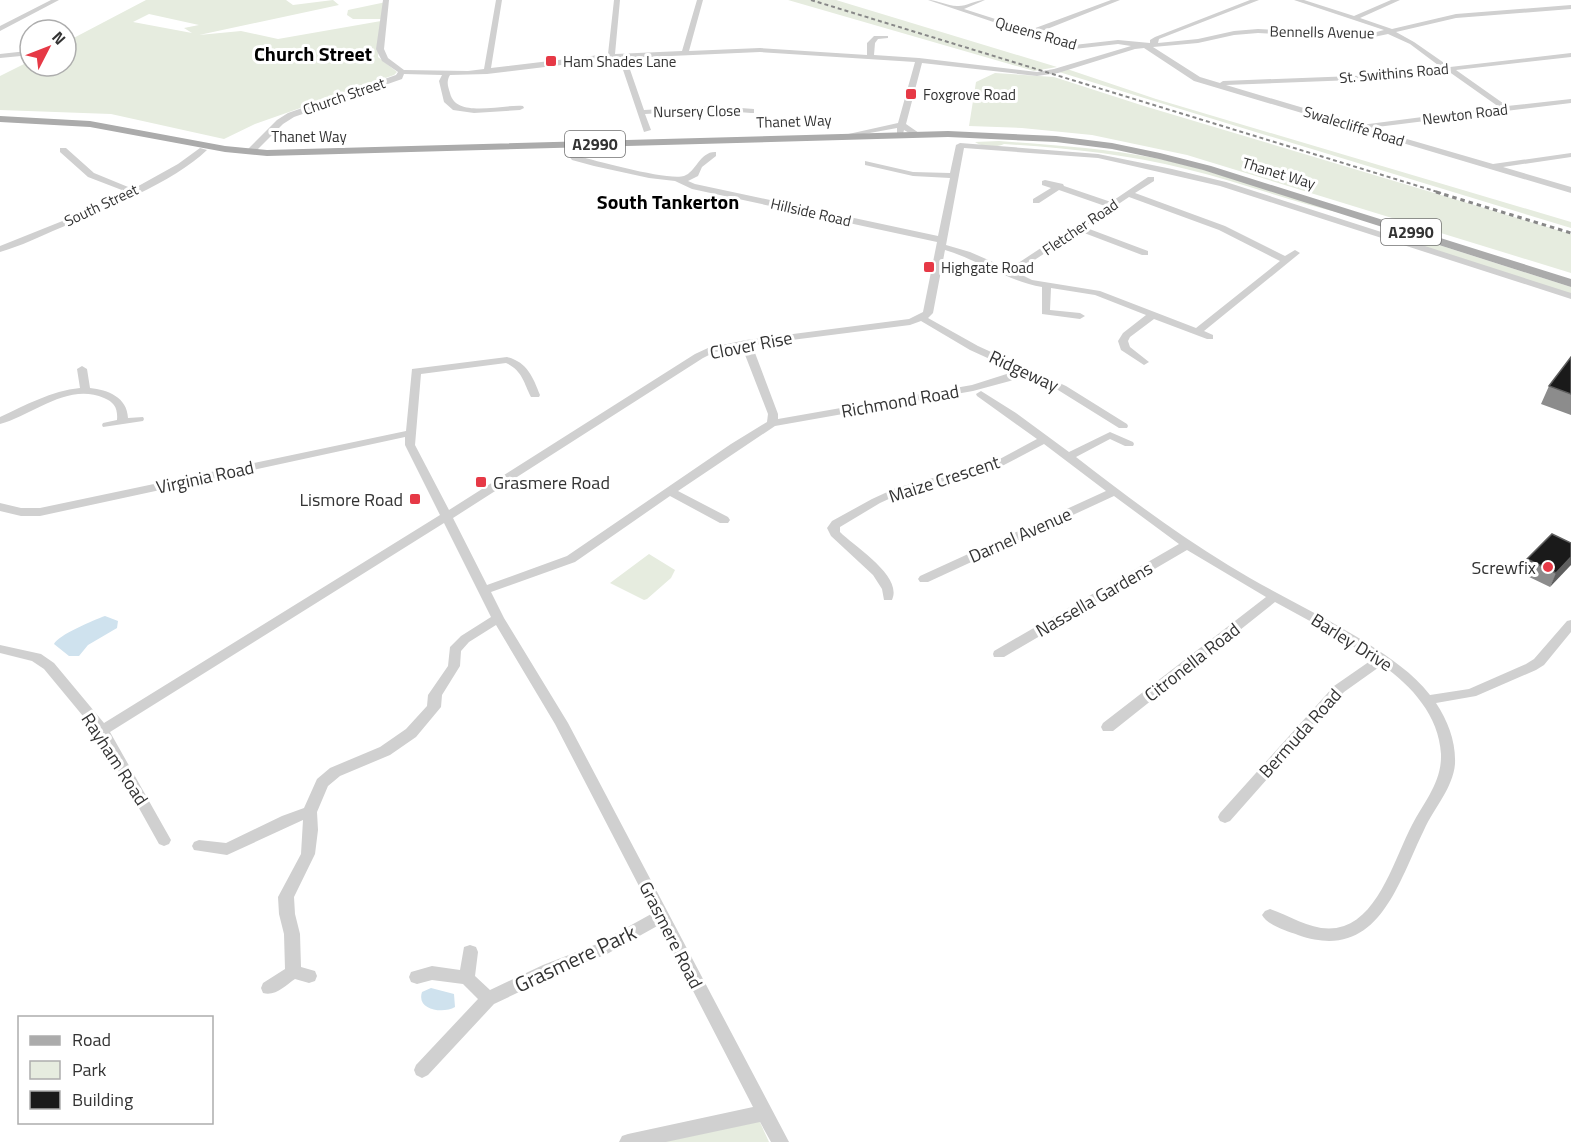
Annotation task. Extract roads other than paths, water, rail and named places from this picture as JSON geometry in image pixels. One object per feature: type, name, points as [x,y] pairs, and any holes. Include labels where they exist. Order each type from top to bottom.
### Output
[{"type":"main road","name":"Thanet Way","points":[[0,118],[90,124],[250,152],[342,152],[840,136],[900,130],[916,135],[969,134],[1056,139],[1112,146],[1184,162],[1571,283]]},
{"type":"street","points":[[0,29],[56,0]]},
{"type":"street","name":"Church Street","points":[[250,152],[280,122],[291,115],[399,77],[402,72],[385,59],[380,49],[386,0]]},
{"type":"street","points":[[488,72],[500,0]]},
{"type":"street","points":[[611,56],[617,0]]},
{"type":"street","points":[[685,52],[700,0]]},
{"type":"street","name":"Queens Road","points":[[931,0],[1074,47],[1118,42],[1144,45]]},
{"type":"street","points":[[957,9],[982,0]]},
{"type":"street","points":[[1030,33],[1117,0]]},
{"type":"street","points":[[1154,44],[1157,38],[1256,0]]},
{"type":"street","points":[[1297,0],[1392,32],[1412,43],[1506,109]]},
{"type":"street","points":[[1355,18],[1397,0]]},
{"type":"street","name":"Bennells Avenue","points":[[1144,45],[1198,40],[1248,31],[1356,36],[1392,32],[1456,16],[1571,7]]},
{"type":"street","points":[[870,57],[871,43],[876,37],[886,37]]},
{"type":"street","points":[[402,72],[488,72],[611,56],[760,50],[919,60],[1037,74],[1144,45]]},
{"type":"street","name":"Swalecliffe Road","points":[[1144,45],[1191,76],[1216,85],[1571,190]]},
{"type":"street","points":[[0,56],[18,54]]},
{"type":"street","name":"St. Swithins Road","points":[[1216,85],[1379,76],[1571,55]]},
{"type":"street","name":"Nursery Close","points":[[622,56],[647,130]]},
{"type":"street","points":[[900,130],[919,60]]},
{"type":"street","points":[[447,73],[443,81],[448,102],[456,108],[474,111],[520,108]]},
{"type":"street","name":"Newton Road","points":[[1359,128],[1571,100]]},
{"type":"street","name":"Nursery Close","points":[[642,112],[715,108],[751,111]]},
{"type":"street","points":[[948,134],[960,145],[1078,153],[1172,171],[1251,193],[1571,296]]},
{"type":"street","points":[[960,145],[967,142],[969,134]]},
{"type":"street","name":"Hillside Road","points":[[573,144],[572,154],[575,158],[649,176],[666,177],[692,186],[941,243]]},
{"type":"street","points":[[922,318],[928,313],[960,145]]},
{"type":"street","name":"South Street","points":[[0,249],[131,192],[173,170],[200,152],[188,152]]},
{"type":"street","points":[[54,159],[66,153],[91,175],[131,192]]},
{"type":"street","points":[[681,181],[695,174],[698,166],[713,154]]},
{"type":"street","points":[[1494,167],[1500,164],[1571,155]]},
{"type":"street","points":[[867,163],[913,174],[954,176]]},
{"type":"street","name":"Fletcher Road","points":[[1009,273],[1151,179]]},
{"type":"street","points":[[1045,183],[1060,186],[1112,205]]},
{"type":"street","points":[[1036,201],[1060,186]]},
{"type":"street","points":[[1129,194],[1222,228],[1285,260]]},
{"type":"street","points":[[1079,228],[1145,253]]},
{"type":"street","points":[[941,243],[1009,273],[1047,286],[1096,292],[1210,337]]},
{"type":"street","points":[[1197,332],[1295,253]]},
{"type":"street","points":[[1047,286],[1045,312],[1080,316]]},
{"type":"street","points":[[1144,362],[1125,348],[1123,342],[1126,335],[1153,315]]},
{"type":"street","name":"Clover Rise","points":[[447,516],[699,356],[746,343],[910,322],[922,318]]},
{"type":"street","name":"Ridgeway","points":[[922,318],[974,348],[1074,395],[1123,426]]},
{"type":"street","points":[[746,343],[773,414],[772,423]]},
{"type":"street","name":"Grasmere Road","points":[[535,395],[527,373],[521,365],[507,360],[416,371],[410,445],[498,618],[561,723],[780,1142]]},
{"type":"street","points":[[82,369],[85,389]]},
{"type":"street","name":"Richmond Road","points":[[484,590],[571,559],[772,423],[973,388],[1025,371]]},
{"type":"street","points":[[0,421],[68,393],[85,389],[108,395],[118,401],[122,410],[122,422]]},
{"type":"street","name":"Barley Drive","points":[[981,394],[1070,456],[1188,544],[1344,634],[1382,659],[1415,685],[1437,715],[1448,755],[1444,781],[1419,824],[1386,896],[1365,921],[1349,932],[1314,935],[1270,915]]},
{"type":"street","points":[[107,425],[140,419]]},
{"type":"street","name":"Virginia Road","points":[[0,507],[21,512],[40,512],[410,433]]},
{"type":"street","points":[[1070,456],[1110,435],[1128,444]]},
{"type":"street","name":"Maize Crescent","points":[[888,597],[890,593],[887,580],[835,533],[833,528],[836,524],[900,490],[1000,463],[1045,438]]},
{"type":"street","points":[[670,491],[724,520]]},
{"type":"street","name":"Darnel Avenue","points":[[924,579],[1116,492]]},
{"type":"street","points":[[102,730],[447,516]]},
{"type":"street","name":"Nassella Gardens","points":[[999,654],[1188,544]]},
{"type":"street","name":"Citronella Road","points":[[1108,727],[1275,596]]},
{"type":"street","points":[[293,972],[292,934],[286,897],[308,854],[311,830],[309,812],[322,783],[335,772],[385,751],[411,733],[434,706],[435,694],[453,666],[455,650],[465,639],[498,618]]},
{"type":"street","points":[[1427,700],[1471,693],[1531,667],[1539,662],[1571,624]]},
{"type":"street","name":"Rayham Road","points":[[0,649],[36,657],[49,666],[102,730],[164,840]]},
{"type":"street","name":"Bermuda Road","points":[[1225,817],[1339,689],[1382,659]]},
{"type":"street","points":[[199,846],[227,849],[278,824],[309,812]]},
{"type":"street","name":"Grasmere Park","points":[[422,1070],[488,999],[549,970],[602,949],[661,916]]},
{"type":"street","points":[[467,978],[470,952]]},
{"type":"street","points":[[269,988],[293,972],[309,976]]},
{"type":"street","points":[[417,977],[432,973],[467,978],[488,999]]},
{"type":"street","points":[[628,1142],[764,1113]]},
{"type":"water","points":[[105,616],[118,621],[117,628],[88,645],[79,656],[69,656],[54,644],[69,632]]},
{"type":"water","points":[[431,988],[454,994],[455,1007],[438,1010],[427,1007],[421,998],[422,992]]},
{"type":"railway","points":[[811,0],[1441,193]]},
{"type":"railway","points":[[1436,192],[1571,233]]},
{"type":"place","name":"Ham Shades Lane","points":[[551,61]]},
{"type":"place","name":"Foxgrove Road","points":[[911,94]]},
{"type":"place","name":"Highgate Road","points":[[929,267]]},
{"type":"place","name":"Grasmere Road","points":[[481,482]]},
{"type":"place","name":"Lismore Road","points":[[415,499]]},
{"type":"place","name":"Screwfix","points":[[1548,567]]},
{"type":"district","name":"Church Street","points":[[313,53]]},
{"type":"district","name":"South Tankerton","points":[[668,201]]}]
